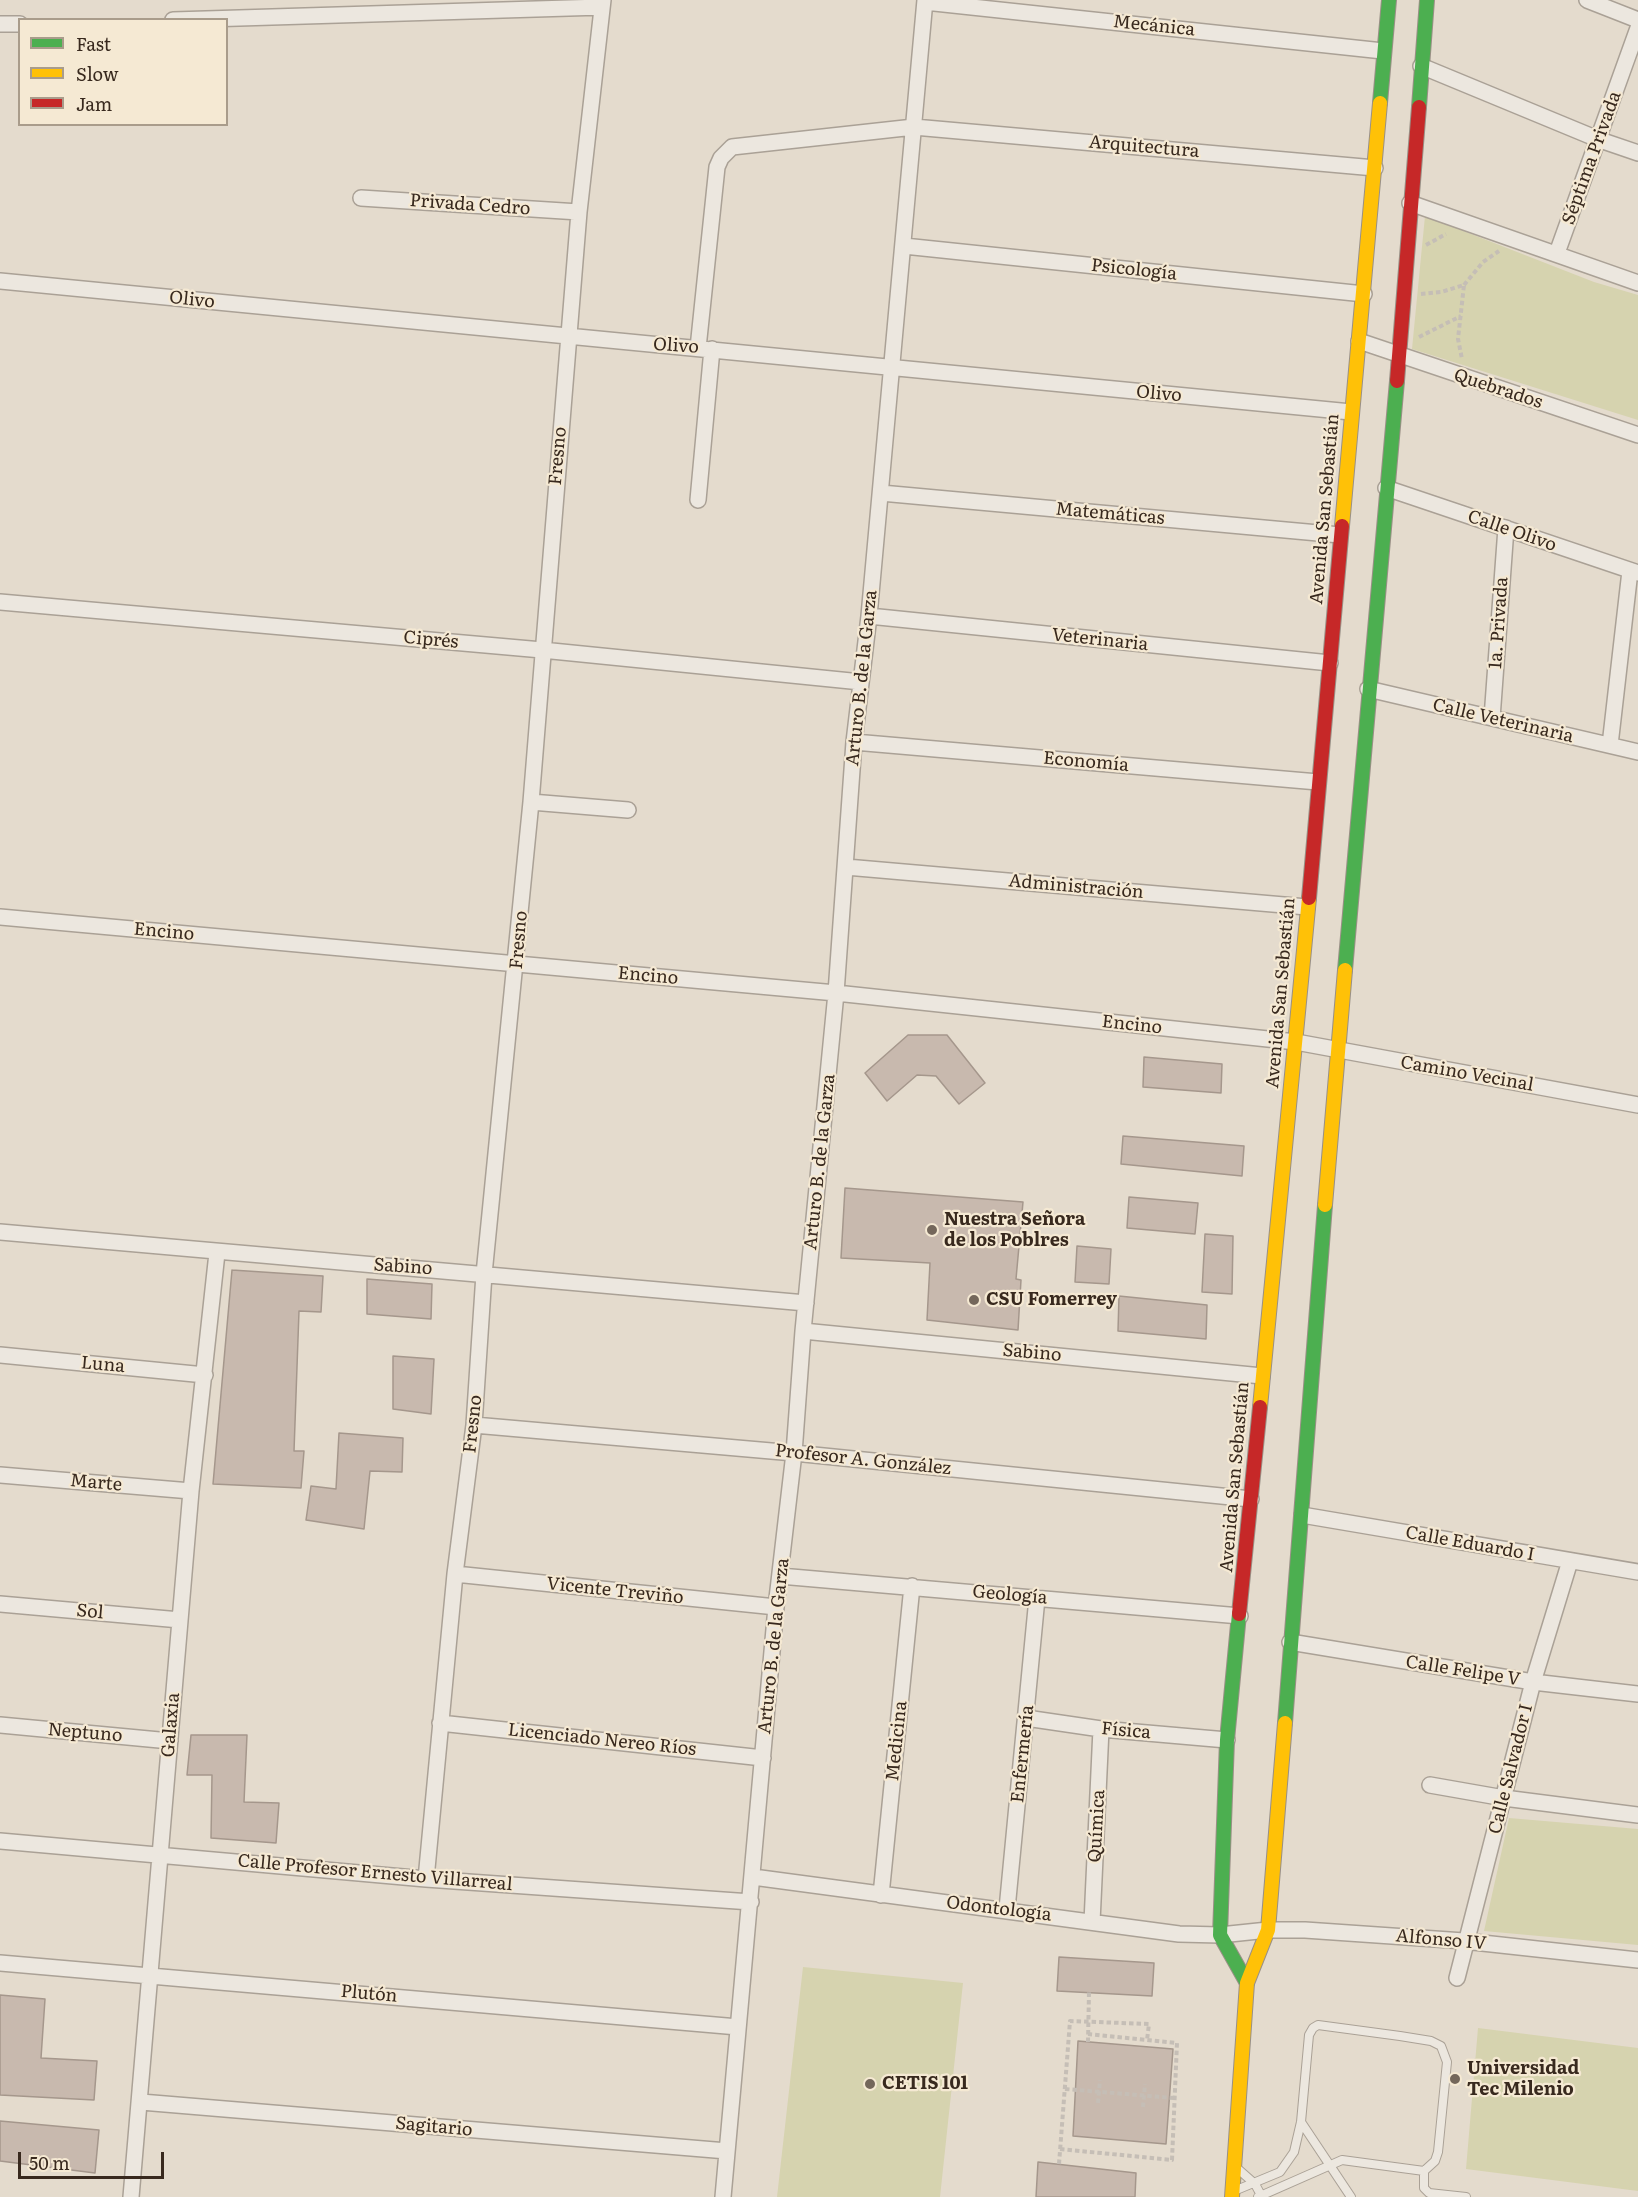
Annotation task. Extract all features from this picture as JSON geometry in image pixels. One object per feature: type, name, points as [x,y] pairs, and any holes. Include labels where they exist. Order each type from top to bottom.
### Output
[{"type":"main road","name":"Avenida San Sebastián","points":[[1220,1935],[1227,1740],[1296,1042],[1306,907],[1330,663],[1351,412],[1364,294],[1389,0]]},
{"type":"main road","points":[[1232,2194],[1247,1983],[1268,1930],[1302,1515],[1306,1431],[1368,689],[1399,356],[1427,0]]},
{"type":"main road","points":[[1220,1935],[1247,1983]]},
{"type":"street","points":[[1587,0],[1638,21]]},
{"type":"street","name":"Mecánica","points":[[925,1],[1383,51]]},
{"type":"street","name":"Arturo B. de la Garza","points":[[723,2197],[776,1607],[794,1453],[803,1331],[836,993],[854,742],[881,493],[925,1]]},
{"type":"street","points":[[227,18],[603,4]]},
{"type":"street","name":"Fresno","points":[[426,1879],[454,1574],[474,1425],[484,1274],[517,964],[579,212],[603,4]]},
{"type":"street","points":[[0,24],[18,24]]},
{"type":"street","name":"Séptima Privada","points":[[1557,253],[1600,140],[1638,28]]},
{"type":"street","points":[[1421,66],[1600,140],[1638,153]]},
{"type":"street","points":[[698,500],[717,167],[726,151],[745,144],[914,127]]},
{"type":"street","name":"Arquitectura","points":[[914,127],[1375,168]]},
{"type":"street","name":"Privada Cedro","points":[[361,198],[579,212]]},
{"type":"street","points":[[1410,203],[1638,283]]},
{"type":"street","name":"Psicología","points":[[904,246],[1364,294]]},
{"type":"street","name":"Olivo","points":[[0,281],[568,338],[705,348],[891,369],[1351,412]]},
{"type":"street","name":"Quebrados","points":[[1359,341],[1638,435]]},
{"type":"street","name":"Calle Olivo","points":[[1386,488],[1634,572]]},
{"type":"street","name":"Matemáticas","points":[[881,493],[1340,535]]},
{"type":"street","name":"1a. Privada","points":[[1492,718],[1506,528]]},
{"type":"street","points":[[1610,745],[1634,572]]},
{"type":"street","name":"Ciprés","points":[[0,602],[542,650],[861,682]]},
{"type":"street","name":"Veterinaria","points":[[869,616],[1330,663]]},
{"type":"street","name":"Calle Veterinaria","points":[[1368,689],[1638,752]]},
{"type":"street","name":"Economía","points":[[854,742],[1318,782]]},
{"type":"street","points":[[531,802],[628,810]]},
{"type":"street","name":"Administración","points":[[846,867],[1306,907]]},
{"type":"street","name":"Encino","points":[[0,917],[836,993],[1296,1042]]},
{"type":"street","name":"Camino Vecinal","points":[[1296,1042],[1638,1105]]},
{"type":"street","name":"Sabino","points":[[0,1232],[217,1253],[806,1303]]},
{"type":"street","name":"Galaxia","points":[[131,2197],[141,2102],[148,1974],[191,1491],[217,1253]]},
{"type":"street","name":"Sabino","points":[[803,1331],[1262,1376]]},
{"type":"street","name":"Luna","points":[[0,1355],[205,1375]]},
{"type":"street","name":"Profesor A. González","points":[[474,1425],[794,1453],[1251,1499]]},
{"type":"street","name":"Marte","points":[[0,1475],[191,1491]]},
{"type":"street","name":"Calle Eduardo I","points":[[1302,1515],[1638,1572]]},
{"type":"street","name":"Calle Salvador I","points":[[1456,1978],[1533,1682],[1570,1561]]},
{"type":"street","name":"Vicente Treviño","points":[[454,1574],[776,1607]]},
{"type":"street","name":"Geología","points":[[780,1576],[1240,1616]]},
{"type":"street","name":"Medicina","points":[[881,1895],[912,1587]]},
{"type":"street","name":"Enfermería","points":[[1007,1910],[1037,1598]]},
{"type":"street","name":"Sol","points":[[0,1604],[180,1620]]},
{"type":"street","name":"Calle Felipe V","points":[[1290,1642],[1533,1682],[1638,1694]]},
{"type":"street","name":"Física","points":[[1026,1718],[1101,1729],[1227,1740]]},
{"type":"street","name":"Licenciado Nereo Ríos","points":[[440,1723],[763,1758]]},
{"type":"street","name":"Neptuno","points":[[0,1725],[170,1741]]},
{"type":"street","name":"Química","points":[[1092,1922],[1101,1729]]},
{"type":"street","points":[[1430,1785],[1504,1798],[1638,1815]]},
{"type":"street","name":"Calle Profesor Ernesto Villarreal","points":[[0,1841],[426,1879],[751,1902]]},
{"type":"street","name":"Odontología","points":[[753,1877],[1179,1934],[1245,1933]]},
{"type":"street","name":"Alfonso IV","points":[[1245,1933],[1268,1930],[1464,1941],[1638,1960]]},
{"type":"street","name":"Plutón","points":[[0,1963],[148,1974],[738,2027]]},
{"type":"street","name":"Sagitario","points":[[141,2102],[727,2151]]},
{"type":"lane","points":[[1232,2194],[1280,2172],[1294,2152],[1301,2122],[1309,2035],[1318,2025],[1431,2041],[1440,2046],[1447,2062],[1437,2157],[1424,2171],[1424,2188],[1429,2193],[1466,2197]]},
{"type":"lane","points":[[1301,2122],[1332,2164],[1351,2197]]},
{"type":"lane","points":[[1234,2165],[1255,2184],[1260,2196],[1342,2160],[1424,2171]]},
{"type":"path","points":[[1422,248],[1450,232]]},
{"type":"path","points":[[1417,295],[1441,292],[1464,285],[1483,262],[1507,246]]},
{"type":"path","points":[[1463,364],[1458,339],[1464,285]]},
{"type":"path","points":[[1413,340],[1461,316]]},
{"type":"path","points":[[1088,2042],[1089,1992]]},
{"type":"path","points":[[1059,2164],[1070,2021],[1149,2024],[1147,2040]]},
{"type":"path","points":[[1060,2149],[1172,2160],[1177,2043],[1088,2034]]},
{"type":"path","points":[[1098,2103],[1100,2080]]},
{"type":"path","points":[[1143,2107],[1145,2084]]},
{"type":"path","points":[[1065,2089],[1174,2098]]},
{"type":"shaded area","points":[[1425,216],[1594,282],[1638,295],[1638,420],[1412,349]]},
{"type":"shaded area","points":[[1509,1818],[1638,1829],[1638,1945],[1484,1931]]},
{"type":"shaded area","name":"CETIS 101","points":[[803,1967],[963,1983],[940,2197],[777,2197]]},
{"type":"shaded area","points":[[1478,2028],[1638,2048],[1638,2191],[1466,2169]]},
{"type":"building","points":[[908,1035],[947,1035],[985,1083],[959,1104],[936,1076],[917,1075],[887,1101],[865,1073]]},
{"type":"building","points":[[1144,1057],[1222,1064],[1221,1093],[1143,1087]]},
{"type":"building","points":[[1123,1136],[1244,1146],[1242,1176],[1121,1164]]},
{"type":"building","name":"Nuestra Señora de los Poblres","points":[[845,1188],[1023,1202],[1016,1279],[1021,1280],[1018,1330],[927,1320],[930,1263],[841,1258]]},
{"type":"building","points":[[1129,1197],[1198,1203],[1195,1234],[1127,1228]]},
{"type":"building","points":[[1205,1234],[1233,1236],[1232,1294],[1202,1292]]},
{"type":"building","points":[[1077,1246],[1111,1249],[1109,1284],[1075,1282]]},
{"type":"building","points":[[232,1270],[323,1276],[321,1312],[299,1311],[294,1451],[304,1451],[301,1488],[213,1484]]},
{"type":"building","points":[[367,1279],[432,1284],[431,1319],[367,1314]]},
{"type":"building","points":[[1119,1296],[1207,1305],[1206,1339],[1118,1331]]},
{"type":"building","points":[[393,1356],[434,1359],[431,1414],[393,1409]]},
{"type":"building","points":[[339,1433],[403,1438],[402,1472],[370,1471],[364,1529],[306,1520],[311,1486],[336,1489]]},
{"type":"building","points":[[191,1735],[247,1735],[244,1802],[279,1803],[276,1843],[211,1838],[212,1775],[187,1775]]},
{"type":"building","points":[[1059,1957],[1154,1963],[1152,1996],[1057,1991]]},
{"type":"building","points":[[0,1995],[45,1999],[41,2058],[97,2061],[94,2100],[0,2095]]},
{"type":"building","points":[[1078,2041],[1173,2049],[1166,2144],[1073,2136]]},
{"type":"building","points":[[0,2121],[99,2130],[95,2173],[0,2161]]},
{"type":"building","points":[[1038,2162],[1136,2173],[1135,2197],[1036,2197]]},
{"type":"traffic: fast","points":[[1380,103],[1389,0]]},
{"type":"traffic: fast","points":[[1419,107],[1427,0]]},
{"type":"traffic: fast","points":[[1345,970],[1397,381]]},
{"type":"traffic: fast","points":[[1285,1723],[1325,1205]]},
{"type":"traffic: fast","points":[[1239,1614],[1227,1740],[1220,1935],[1247,1983]]},
{"type":"traffic: slow","points":[[1342,526],[1380,103]]},
{"type":"traffic: slow","points":[[1260,1407],[1309,898]]},
{"type":"traffic: slow","points":[[1325,1205],[1345,970]]},
{"type":"traffic: slow","points":[[1232,2197],[1247,1983],[1268,1930],[1285,1723]]},
{"type":"traffic: jam","points":[[1397,381],[1419,107]]},
{"type":"traffic: jam","points":[[1309,898],[1342,526]]},
{"type":"traffic: jam","points":[[1239,1614],[1260,1407]]},
{"type":"place","name":"Nuestra Señora de los Poblres","points":[[932,1230]]},
{"type":"place","name":"CSU Fomerrey","points":[[974,1300]]},
{"type":"place","name":"Universidad Tec Milenio","points":[[1455,2079]]},
{"type":"place","name":"CETIS 101","points":[[870,2084]]}]
